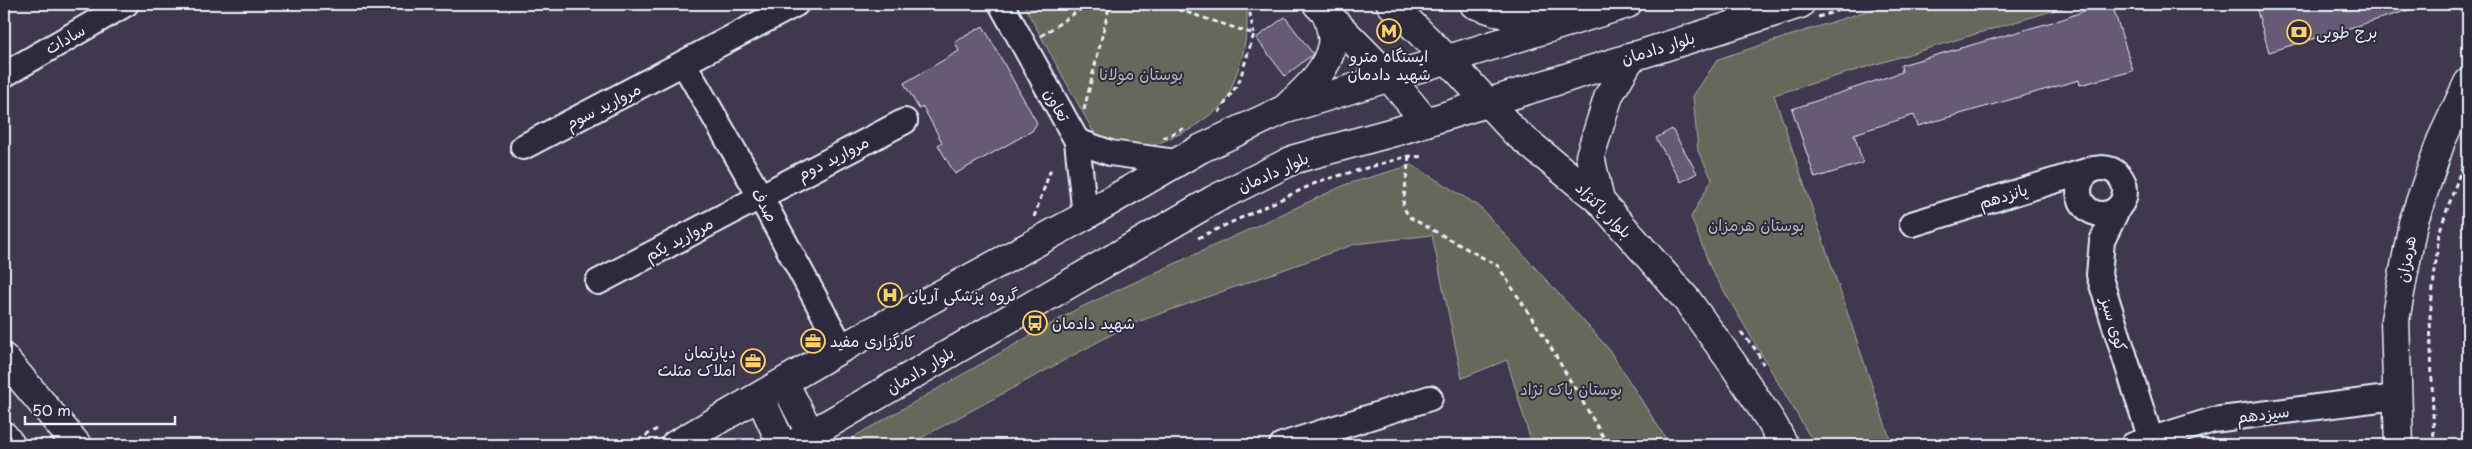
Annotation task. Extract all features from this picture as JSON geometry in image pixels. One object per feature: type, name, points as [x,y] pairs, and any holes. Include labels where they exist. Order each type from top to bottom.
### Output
[{"type":"main road","name":"بلوار پاکنژاد","points":[[1391,4],[1447,59],[1515,132],[1600,201],[1687,300],[1733,364],[1772,423],[1784,445]]},
{"type":"main road","points":[[1474,4],[1525,21],[1602,12]]},
{"type":"main road","points":[[676,445],[842,348],[1086,216],[1176,162],[1282,110],[1627,4]]},
{"type":"main road","points":[[1322,9],[1389,77],[1426,122]]},
{"type":"main road","points":[[1282,110],[1312,84],[1326,62],[1332,44],[1322,9]]},
{"type":"main road","name":"بلوار دادمان","points":[[806,442],[1215,199],[1295,158],[1401,130],[1632,56],[1806,12]]},
{"type":"main road","points":[[1600,201],[1590,156],[1609,95],[1632,56]]},
{"type":"main road","name":"هرمزان","points":[[2399,445],[2395,320],[2412,223],[2441,141],[2462,114],[2468,83]]},
{"type":"main road","points":[[4,358],[77,445]]},
{"type":"main road","points":[[784,382],[806,442]]},
{"type":"main road","points":[[760,396],[782,445]]},
{"type":"main road","points":[[4,436],[11,445]]},
{"type":"street","name":"سادات","points":[[4,75],[126,4]]},
{"type":"street","name":"مروارید سوم","points":[[523,147],[796,4]]},
{"type":"street","name":"تعاون","points":[[1001,4],[1078,141],[1086,216]]},
{"type":"street","name":"صدف","points":[[684,64],[760,196],[842,348]]},
{"type":"street","name":"مروارید دوم","points":[[760,196],[905,121]]},
{"type":"street","points":[[1078,141],[1110,153],[1176,162]]},
{"type":"street","points":[[2109,168],[2122,178],[2125,194],[2118,208],[2103,214],[2087,209],[2079,196],[2081,180],[2093,169],[2109,168]]},
{"type":"street","name":"پانزدهم","points":[[1912,224],[2093,169]]},
{"type":"street","name":"مروارید یکم","points":[[598,282],[760,196]]},
{"type":"street","name":"کوی سبز","points":[[2118,208],[2102,241],[2099,275],[2142,442]]},
{"type":"street","name":"سیزدهم","points":[[2142,442],[2213,420],[2396,397]]},
{"type":"street","points":[[1282,445],[1430,398]]},
{"type":"path","points":[[1041,36],[1088,4]]},
{"type":"path","points":[[1083,115],[1110,4]]},
{"type":"path","points":[[1161,4],[1254,34]]},
{"type":"path","points":[[1210,118],[1219,114],[1239,82],[1254,34],[1248,4]]},
{"type":"path","points":[[1806,12],[1860,4]]},
{"type":"path","points":[[1160,139],[1194,124]]},
{"type":"path","points":[[1409,156],[1403,206],[1410,218],[1498,266],[1548,341],[1608,445]]},
{"type":"path","points":[[1034,218],[1052,166]]},
{"type":"path","name":"هرمزان","points":[[2434,445],[2430,316],[2439,233],[2462,166]]},
{"type":"path","points":[[1738,328],[1756,350],[1765,367]]},
{"type":"green space","name":"بوستان مولانا","points":[[1023,4],[1247,4],[1247,31],[1242,58],[1226,103],[1191,129],[1150,147],[1098,140]]},
{"type":"green space","name":"بوستان هرمزان","points":[[1888,4],[2075,4],[1774,95],[1892,445],[1815,445],[1711,269],[1691,217],[1712,179],[1698,151],[1693,96],[1718,59]]},
{"type":"green space","name":"بوستان پاک نژاد","points":[[1412,165],[1479,206],[1608,348],[1670,445],[1532,445],[1507,360],[1462,378],[1432,235],[1355,244],[1129,325],[908,445],[849,445],[857,435],[1077,309],[1347,184]]},
{"type":"building","points":[[2102,4],[2112,4],[2133,71],[2080,85],[2079,80],[1918,126],[1914,115],[1854,134],[1863,163],[1815,178],[1792,109],[1902,72],[1901,65],[2063,19]]},
{"type":"building","name":"برج طوبی","points":[[2255,4],[2416,4],[2416,8],[2269,52]]},
{"type":"building","points":[[1285,17],[1313,54],[1285,76],[1256,38]]},
{"type":"building","points":[[983,26],[1037,123],[1032,131],[955,174],[938,145],[942,142],[923,107],[919,109],[904,83],[959,51],[955,42]]},
{"type":"building","points":[[1672,129],[1697,173],[1681,182],[1656,138]]},
{"type":"place","name":"ایستگاه مترو شهید دادمان","points":[[1389,31]]},
{"type":"place","name":"برج طوبی","points":[[2299,32]]},
{"type":"place","name":"گروه پزشکی آریان","points":[[890,295]]},
{"type":"place","name":"شهید دادمان","points":[[1035,323]]},
{"type":"place","name":"کارگزاری مفید","points":[[813,341]]},
{"type":"place","name":"دپارتمان املاک مثلث","points":[[753,361]]}]
